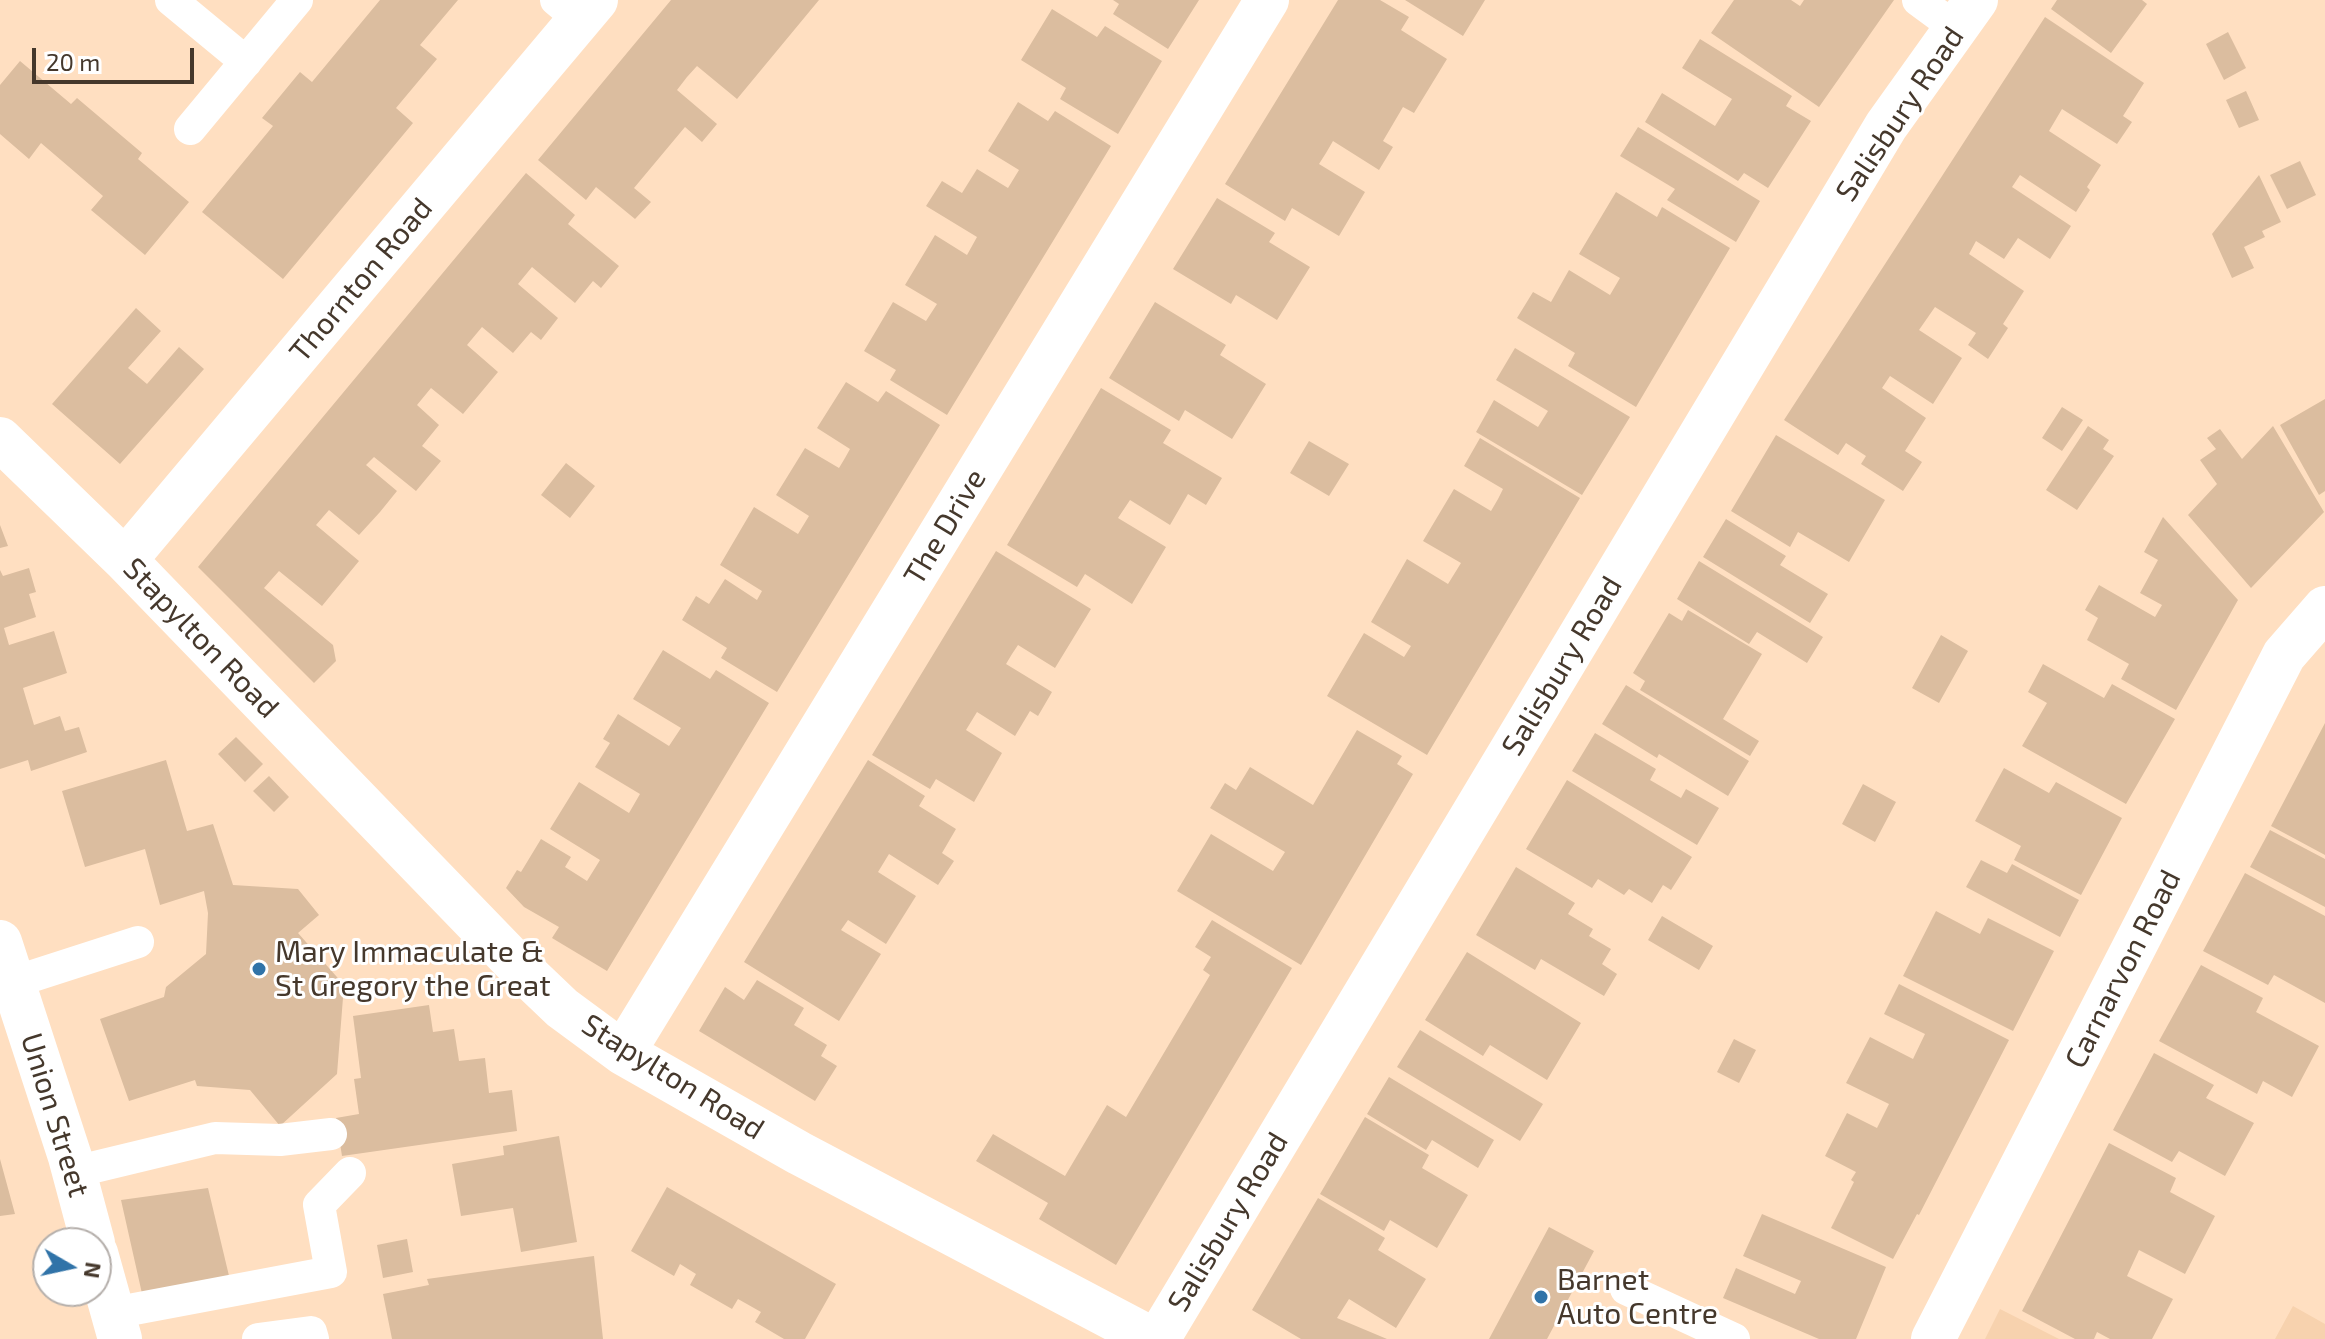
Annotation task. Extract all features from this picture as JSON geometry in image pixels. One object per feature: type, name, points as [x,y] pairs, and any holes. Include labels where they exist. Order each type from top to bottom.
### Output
[{"type":"street","name":"The Drive","points":[[623,1053],[1267,0]]},
{"type":"street","name":"Thornton Road","points":[[125,560],[577,7]]},
{"type":"street","name":"Salisbury Road","points":[[1155,1339],[1878,140],[1966,14]]},
{"type":"street","name":"Stapylton Road","points":[[0,439],[125,560],[562,1008],[623,1053],[799,1153],[1155,1339]]},
{"type":"street","name":"Carnarvon Road","points":[[1933,1339],[2284,655],[2325,608]]},
{"type":"street","name":"Union Street","points":[[7,962],[89,1227]]},
{"type":"lane","points":[[171,0],[246,62]]},
{"type":"lane","points":[[190,129],[297,0]]},
{"type":"lane","points":[[1918,0],[1966,14]]},
{"type":"lane","points":[[7,962],[138,942]]},
{"type":"lane","points":[[74,1172],[215,1138],[280,1140],[331,1134]]},
{"type":"lane","points":[[116,1326],[331,1272],[319,1205],[350,1173]]},
{"type":"lane","points":[[1626,1289],[1734,1339]]},
{"type":"lane","points":[[258,1339],[311,1332],[313,1339]]},
{"type":"shaded area","points":[[2293,1306],[2325,1324],[2325,1339],[2275,1339]]},
{"type":"shaded area","points":[[2000,1309],[2059,1339],[1985,1339]]},
{"type":"building","points":[[380,0],[458,0],[420,45],[437,59],[396,108],[413,123],[283,279],[202,212],[273,126],[262,118],[300,72],[312,82]]},
{"type":"building","points":[[671,0],[819,0],[737,99],[697,66],[687,77],[677,90],[717,124],[702,142],[685,127],[634,188],[651,202],[635,219],[596,187],[586,200],[538,160]]},
{"type":"building","points":[[1113,0],[1199,0],[1168,49],[1113,14],[1119,4]]},
{"type":"building","points":[[1338,0],[1380,0],[1409,17],[1401,30],[1447,59],[1414,113],[1403,107],[1383,141],[1393,147],[1379,170],[1333,141],[1319,164],[1365,192],[1339,236],[1292,208],[1285,221],[1225,184]]},
{"type":"building","points":[[1405,0],[1485,0],[1463,36]]},
{"type":"building","points":[[1734,0],[1791,0],[1800,6],[1804,0],[1894,0],[1819,107],[1711,33]]},
{"type":"building","points":[[2057,0],[2142,0],[2147,4],[2111,53],[2051,9]]},
{"type":"building","points":[[1052,9],[1097,37],[1105,26],[1162,61],[1118,134],[1060,99],[1066,88],[1021,60]]},
{"type":"building","points":[[2045,17],[2144,83],[2123,116],[2132,122],[2117,144],[2062,109],[2049,131],[2101,165],[2076,212],[2020,175],[2012,187],[2071,226],[2050,259],[2018,238],[2004,259],[1976,241],[1969,254],[2024,291],[2003,324],[2008,328],[1988,359],[1968,345],[1976,333],[1935,307],[1919,330],[1962,358],[1933,404],[1890,376],[1882,388],[1926,418],[1905,451],[1922,462],[1903,491],[1861,464],[1866,456],[1846,443],[1838,455],[1784,420]]},
{"type":"building","points":[[2228,32],[2246,68],[2224,80],[2206,44]]},
{"type":"building","points":[[1700,39],[1792,96],[1786,106],[1811,121],[1768,188],[1744,173],[1738,181],[1645,122],[1662,93],[1715,126],[1732,99],[1682,68]]},
{"type":"building","points":[[20,61],[71,104],[77,98],[142,153],[138,159],[189,202],[145,255],[91,210],[103,196],[41,143],[29,159],[0,134],[0,85]]},
{"type":"building","points":[[2246,91],[2259,120],[2239,128],[2226,100]]},
{"type":"building","points":[[1018,102],[1048,121],[1055,111],[1111,146],[947,415],[890,380],[896,370],[864,351],[893,302],[926,321],[937,304],[905,285],[935,235],[967,255],[977,237],[926,206],[942,181],[962,193],[977,169],[1008,188],[1019,170],[988,151]]},
{"type":"building","points":[[1638,127],[1760,201],[1736,242],[1667,200],[1675,189],[1620,156]]},
{"type":"building","points":[[2300,161],[2316,195],[2287,209],[2270,175]]},
{"type":"building","points":[[526,173],[575,215],[568,224],[619,266],[601,288],[593,281],[575,303],[532,267],[518,284],[558,318],[541,340],[531,332],[513,353],[482,327],[467,345],[498,372],[463,414],[431,388],[417,405],[439,425],[422,446],[441,461],[416,491],[374,457],[366,465],[397,491],[380,512],[359,535],[329,510],[316,525],[359,561],[322,606],[279,571],[264,588],[333,645],[336,661],[314,683],[198,567]]},
{"type":"building","points":[[2259,175],[2281,222],[2262,231],[2265,237],[2244,247],[2254,268],[2232,278],[2212,234]]},
{"type":"building","points":[[1616,192],[1657,217],[1662,207],[1730,248],[1636,407],[1568,366],[1575,353],[1517,318],[1533,292],[1551,302],[1569,270],[1610,295],[1620,278],[1579,254]]},
{"type":"building","points":[[1217,198],[1275,233],[1269,242],[1310,267],[1277,320],[1236,295],[1231,304],[1173,269]]},
{"type":"building","points":[[1155,302],[1226,345],[1220,355],[1266,384],[1232,439],[1185,410],[1179,421],[1109,378]]},
{"type":"building","points":[[136,308],[161,331],[128,368],[147,384],[179,347],[204,369],[120,464],[52,404]]},
{"type":"building","points":[[1515,348],[1630,417],[1582,495],[1476,432],[1494,400],[1538,427],[1548,411],[1496,380]]},
{"type":"building","points":[[846,382],[878,402],[886,391],[940,425],[777,692],[721,658],[727,648],[682,620],[696,596],[709,604],[725,579],[757,600],[762,591],[720,565],[754,507],[798,534],[809,516],[776,495],[805,448],[839,468],[850,449],[817,428]]},
{"type":"building","points":[[1101,388],[1171,430],[1163,443],[1222,478],[1206,505],[1188,494],[1170,525],[1130,500],[1118,518],[1166,547],[1132,604],[1085,574],[1077,587],[1007,545]]},
{"type":"building","points":[[2325,399],[2325,491],[2319,495],[2280,425]]},
{"type":"building","points":[[2062,407],[2083,420],[2062,451],[2042,438]]},
{"type":"building","points":[[2088,426],[2109,440],[2103,449],[2114,456],[2077,510],[2046,490]]},
{"type":"building","points":[[2273,426],[2324,512],[2251,588],[2188,515],[2217,484],[2200,460],[2216,449],[2207,438],[2220,429],[2242,459]]},
{"type":"building","points":[[1776,435],[1885,500],[1849,562],[1798,532],[1790,547],[1731,511]]},
{"type":"building","points":[[1480,438],[1580,498],[1427,755],[1327,696],[1364,633],[1404,657],[1411,646],[1371,622],[1407,559],[1448,584],[1461,563],[1423,541],[1454,489],[1491,511],[1498,499],[1503,489],[1464,466]]},
{"type":"building","points":[[1309,441],[1349,464],[1329,496],[1290,473]]},
{"type":"building","points":[[566,463],[595,486],[570,518],[541,495]]},
{"type":"building","points":[[2163,517],[2238,600],[2176,710],[2121,679],[2129,664],[2087,640],[2098,618],[2085,610],[2099,585],[2155,617],[2162,605],[2140,593],[2158,560],[2144,552]]},
{"type":"building","points":[[1726,519],[1786,556],[1780,565],[1828,594],[1810,623],[1703,557]]},
{"type":"building","points":[[0,525],[8,546],[0,548]]},
{"type":"building","points":[[996,551],[1091,609],[1055,668],[1018,645],[1012,654],[1006,664],[1052,692],[1038,716],[1030,711],[1015,736],[977,712],[966,730],[1002,753],[974,802],[936,779],[930,789],[872,755]]},
{"type":"building","points":[[1699,561],[1823,637],[1807,663],[1757,632],[1749,644],[1677,599]]},
{"type":"building","points":[[29,568],[36,592],[29,594],[36,617],[4,628],[9,645],[54,631],[67,673],[23,688],[34,725],[60,716],[65,731],[79,727],[87,752],[31,771],[28,760],[0,769],[0,570],[3,576]]},
{"type":"building","points":[[1688,610],[1762,654],[1723,719],[1759,741],[1750,756],[1640,690],[1645,681],[1633,673],[1669,613],[1682,621]]},
{"type":"building","points":[[1941,635],[1968,651],[1939,703],[1912,688]]},
{"type":"building","points":[[663,650],[710,679],[716,670],[769,703],[607,971],[552,938],[559,927],[524,907],[506,888],[517,870],[521,872],[541,839],[571,857],[565,867],[587,881],[600,860],[550,829],[579,782],[629,813],[640,794],[595,767],[610,743],[603,739],[618,714],[669,746],[681,728],[633,699]]},
{"type":"building","points":[[2043,664],[2104,698],[2112,684],[2175,719],[2126,804],[2022,746],[2047,703],[2028,692]]},
{"type":"building","points":[[1626,685],[1749,761],[1728,796],[1602,724]]},
{"type":"building","points":[[2325,723],[2325,855],[2271,826]]},
{"type":"building","points":[[1357,730],[1402,756],[1397,764],[1413,774],[1301,965],[1177,891],[1211,834],[1273,871],[1285,852],[1210,808],[1225,783],[1236,790],[1250,767],[1313,805]]},
{"type":"building","points":[[1595,733],[1656,769],[1650,780],[1681,798],[1686,789],[1719,808],[1697,845],[1572,771]]},
{"type":"building","points":[[236,737],[263,764],[245,782],[218,754]]},
{"type":"building","name":"Mary Immaculate & St Gregory the Great","points":[[166,760],[187,831],[213,824],[233,885],[298,889],[319,915],[298,933],[344,985],[337,1074],[280,1126],[250,1090],[197,1086],[195,1080],[129,1101],[100,1019],[164,997],[166,987],[206,954],[208,913],[204,891],[160,905],[145,849],[85,867],[62,791]]},
{"type":"building","points":[[868,760],[925,796],[919,806],[956,829],[942,853],[954,861],[938,885],[889,854],[878,872],[916,896],[886,944],[848,920],[841,930],[881,954],[839,1021],[744,962]]},
{"type":"building","points":[[2004,768],[2049,793],[2056,782],[2122,818],[2081,895],[2014,860],[2021,846],[1975,821]]},
{"type":"building","points":[[269,776],[289,797],[274,812],[253,791]]},
{"type":"building","points":[[1567,780],[1692,857],[1671,890],[1663,885],[1652,903],[1629,889],[1624,895],[1598,879],[1592,888],[1526,849]]},
{"type":"building","points":[[1863,784],[1896,802],[1875,842],[1842,824]]},
{"type":"building","points":[[2270,830],[2325,859],[2325,907],[2250,867]]},
{"type":"building","points":[[1981,860],[2007,873],[2012,864],[2079,900],[2060,937],[1966,887]]},
{"type":"building","points":[[1516,867],[1575,903],[1568,914],[1593,929],[1589,936],[1611,949],[1602,964],[1617,974],[1604,996],[1541,959],[1535,970],[1476,935]]},
{"type":"building","points":[[2245,873],[2325,916],[2325,1003],[2274,975],[2268,985],[2203,951]]},
{"type":"building","points":[[1936,911],[1980,934],[1988,918],[2054,951],[2013,1031],[1903,976]]},
{"type":"building","points":[[1662,916],[1713,946],[1699,970],[1648,940]]},
{"type":"building","points":[[1212,920],[1292,968],[1116,1265],[1039,1219],[1048,1203],[976,1161],[993,1134],[1065,1176],[1107,1105],[1126,1117],[1210,975],[1203,970],[1211,957],[1195,947]]},
{"type":"building","points":[[1467,952],[1581,1023],[1547,1080],[1490,1045],[1483,1056],[1425,1020]]},
{"type":"building","points":[[2201,965],[2263,998],[2256,1012],[2319,1046],[2292,1097],[2263,1081],[2257,1094],[2159,1041]]},
{"type":"building","points":[[757,980],[804,1008],[794,1025],[827,1045],[821,1056],[837,1066],[815,1101],[699,1031],[725,987],[744,1000]]},
{"type":"building","points":[[1899,984],[2009,1040],[1893,1259],[1831,1228],[1856,1172],[1825,1156],[1847,1113],[1877,1128],[1889,1104],[1846,1083],[1870,1037],[1913,1059],[1925,1034],[1884,1014]]},
{"type":"building","points":[[429,1005],[433,1032],[454,1029],[459,1061],[485,1058],[489,1093],[512,1090],[517,1131],[342,1156],[336,1118],[359,1114],[354,1079],[361,1078],[353,1016]]},
{"type":"building","points":[[1420,1030],[1543,1104],[1520,1141],[1397,1067]]},
{"type":"building","points":[[1734,1039],[1756,1050],[1739,1083],[1717,1072]]},
{"type":"building","points":[[2154,1053],[2214,1085],[2206,1098],[2254,1123],[2225,1176],[2179,1151],[2172,1162],[2113,1130]]},
{"type":"building","points":[[1389,1077],[1494,1140],[1478,1168],[1432,1140],[1426,1150],[1367,1114]]},
{"type":"building","points":[[1365,1117],[1429,1155],[1422,1168],[1468,1195],[1437,1248],[1390,1220],[1384,1231],[1320,1194]]},
{"type":"building","points":[[559,1136],[577,1242],[521,1252],[513,1208],[461,1216],[452,1164],[504,1155],[503,1146]]},
{"type":"building","points":[[2109,1143],[2176,1178],[2170,1192],[2215,1216],[2185,1274],[2139,1250],[2127,1276],[2173,1299],[2152,1339],[2110,1339],[2097,1332],[2094,1339],[2075,1339],[2022,1311]]},
{"type":"building","points":[[0,1159],[15,1214],[0,1216]]},
{"type":"building","points":[[667,1187],[836,1284],[805,1339],[784,1339],[755,1322],[761,1312],[738,1299],[732,1309],[690,1285],[696,1274],[680,1264],[674,1276],[631,1251]]},
{"type":"building","points":[[208,1188],[230,1280],[143,1298],[121,1200]]},
{"type":"building","points":[[1318,1198],[1385,1238],[1378,1250],[1426,1279],[1396,1328],[1349,1299],[1337,1318],[1387,1339],[1301,1339],[1252,1310]]},
{"type":"building","points":[[1762,1214],[1886,1267],[1856,1339],[1819,1339],[1723,1298],[1736,1268],[1795,1294],[1801,1281],[1743,1256]]},
{"type":"building","points":[[1549,1227],[1594,1251],[1547,1339],[1489,1339]]},
{"type":"building","points":[[407,1239],[413,1272],[383,1278],[377,1245]]},
{"type":"building","points":[[594,1256],[603,1339],[392,1339],[383,1294],[429,1285],[427,1279]]},
{"type":"place","name":"Mary Immaculate & St Gregory the Great","points":[[259,969]]},
{"type":"place","name":"Barnet Auto Centre","points":[[1541,1297]]}]
